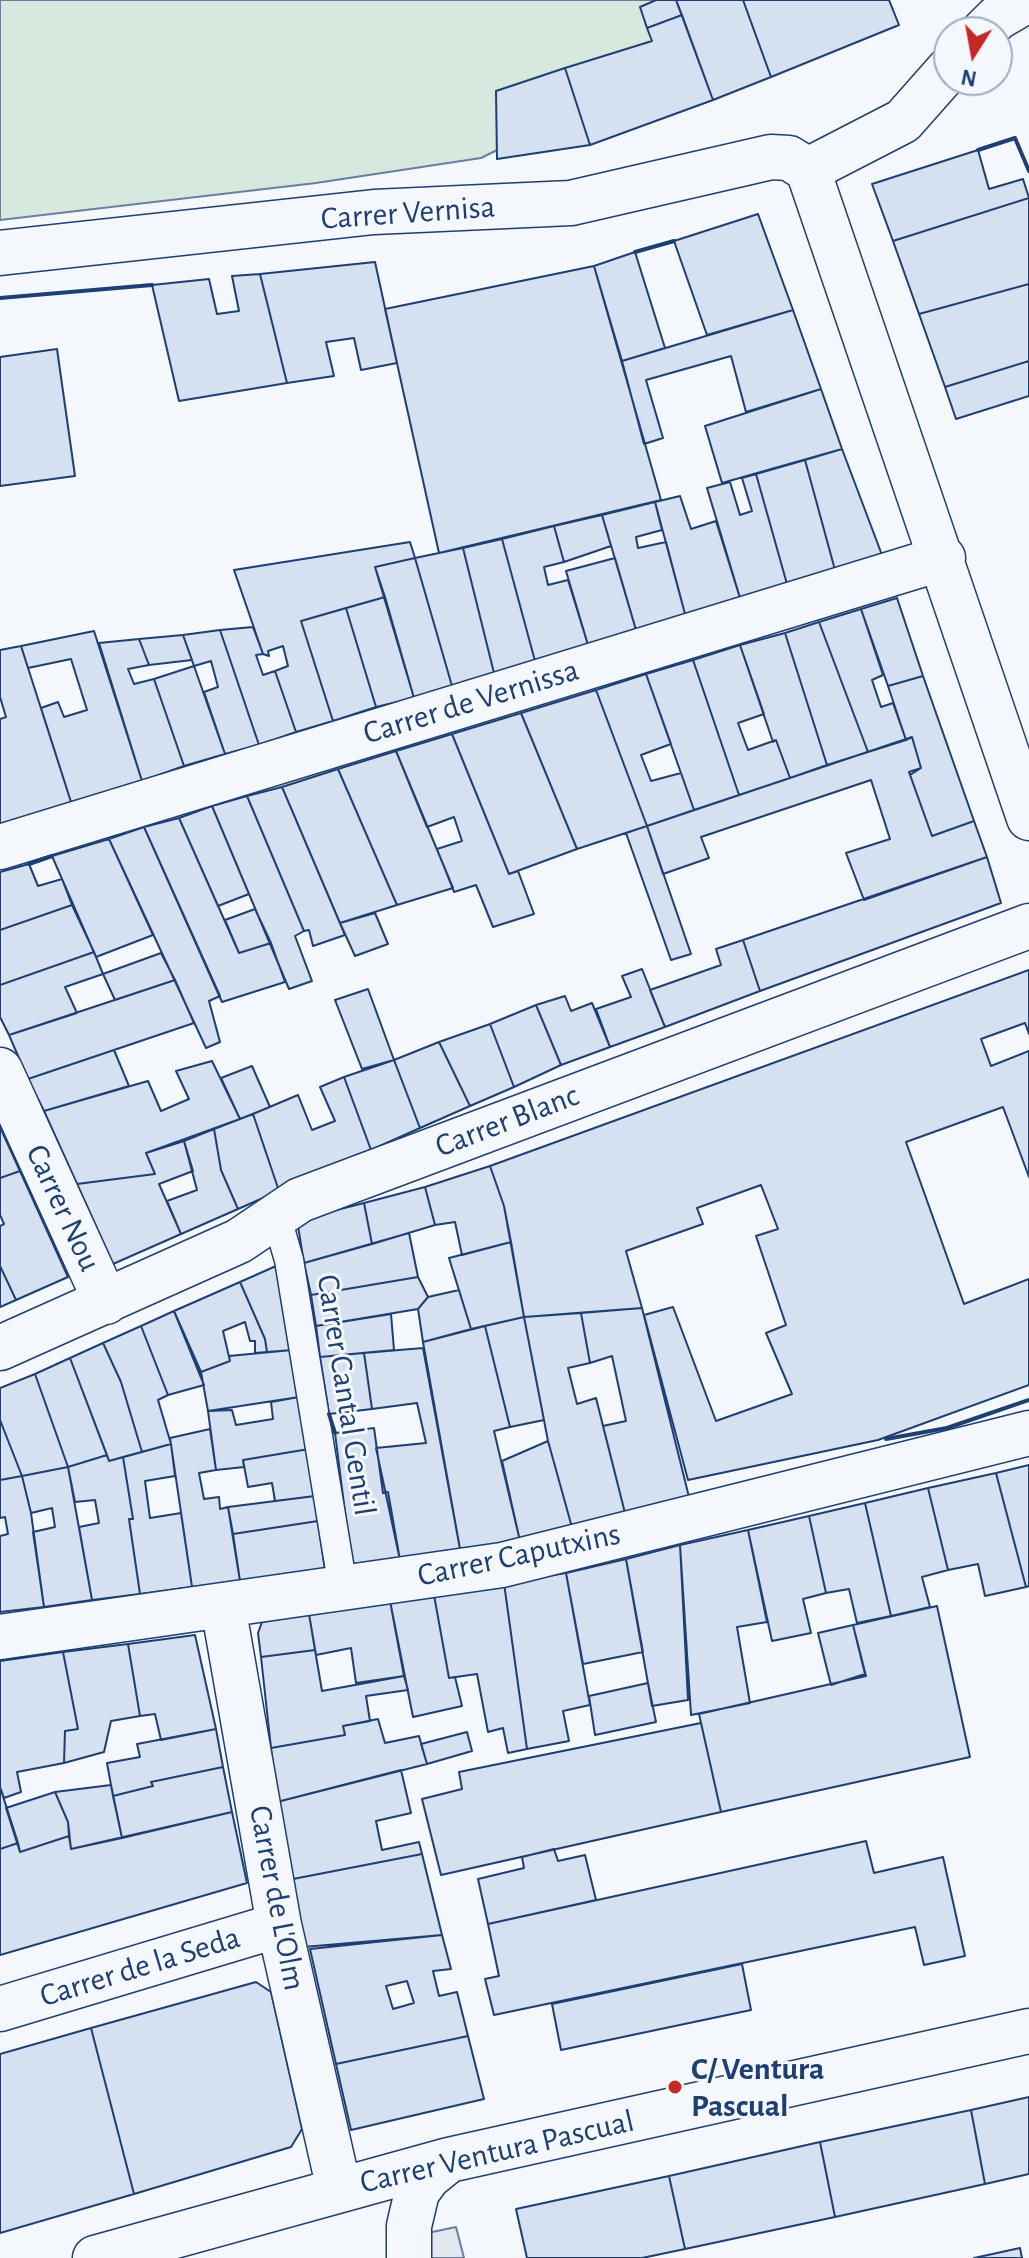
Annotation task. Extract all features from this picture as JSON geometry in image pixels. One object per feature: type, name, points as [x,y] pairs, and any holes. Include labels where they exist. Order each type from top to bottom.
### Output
[{"type":"street","points":[[1000,16],[1028,0]]},
{"type":"street","points":[[933,87],[903,121],[808,170],[943,558],[1029,818]]},
{"type":"street","name":"Carrer Vernisa","points":[[0,253],[374,212],[571,203],[771,157],[789,158],[808,170]]},
{"type":"street","name":"Carrer de Vernissa","points":[[0,847],[943,558]]},
{"type":"street","name":"Carrer Blanc","points":[[0,1348],[239,1241],[276,1215],[315,1195],[1029,926]]},
{"type":"street","name":"Carrer Nou","points":[[0,1070],[106,1302]]},
{"type":"street","name":"Carrer Caputxins","points":[[0,1637],[502,1565],[1029,1433]]},
{"type":"street","name":"Carrer de L'Olm","points":[[223,1606],[279,1925],[339,2189]]},
{"type":"street","name":"Carrer de la Seda","points":[[0,2009],[279,1925]]},
{"type":"street","name":"Carrer Ventura Pascual","points":[[95,2258],[449,2160],[1029,2031]]},
{"type":"street","points":[[409,2258],[409,2226],[417,2192],[428,2177],[449,2160]]},
{"type":"lane","name":"Carrer Cantal Gentil","points":[[276,1215],[289,1260],[343,1588]]},
{"type":"shaded area","points":[[0,0],[800,0],[481,158],[316,183],[0,220]]},
{"type":"shaded area","points":[[456,2227],[464,2258],[418,2258],[413,2236]]},
{"type":"building","points":[[656,0],[676,0],[682,15],[647,28],[640,7]]},
{"type":"building","points":[[676,0],[743,0],[771,77],[713,100]]},
{"type":"building","points":[[743,0],[889,0],[899,25],[771,77]]},
{"type":"building","points":[[682,15],[713,100],[590,145],[565,68],[652,41],[647,28]]},
{"type":"building","points":[[565,68],[590,145],[497,159],[496,91]]},
{"type":"building","points":[[978,150],[989,189],[1023,179],[1029,198],[893,241],[872,184]]},
{"type":"building","points":[[1029,198],[1029,284],[919,314],[893,241]]},
{"type":"building","points":[[758,214],[793,310],[707,335],[674,241]]},
{"type":"building","points":[[635,252],[665,348],[622,361],[594,266]]},
{"type":"building","points":[[375,262],[397,363],[361,370],[354,338],[326,342],[334,376],[287,383],[260,274]]},
{"type":"building","points":[[594,266],[661,500],[439,553],[385,309]]},
{"type":"building","points":[[260,274],[287,383],[179,401],[152,285],[209,279],[217,314],[239,311],[232,276]]},
{"type":"building","points":[[1029,284],[1029,361],[945,387],[919,314]]},
{"type":"building","points":[[793,310],[821,389],[746,412],[731,356],[646,380],[663,438],[644,444],[622,361]]},
{"type":"building","points":[[57,349],[75,476],[0,486],[0,357]]},
{"type":"building","points":[[1029,361],[1029,396],[956,419],[945,387]]},
{"type":"building","points":[[821,389],[842,449],[722,483],[705,426]]},
{"type":"building","points":[[842,449],[882,555],[835,570],[805,460]]},
{"type":"building","points":[[805,460],[835,570],[787,584],[756,474]]},
{"type":"building","points":[[756,474],[787,584],[740,598],[707,488],[730,482],[740,515],[752,511],[742,478]]},
{"type":"building","points":[[680,496],[691,529],[716,521],[740,598],[685,614],[655,502]]},
{"type":"building","points":[[655,502],[662,530],[636,537],[638,548],[666,542],[685,614],[636,630],[602,515]]},
{"type":"building","points":[[602,515],[611,546],[564,562],[554,526]]},
{"type":"building","points":[[554,526],[564,562],[544,567],[548,585],[568,580],[588,645],[535,661],[502,539]]},
{"type":"building","points":[[502,539],[535,661],[494,673],[463,548]]},
{"type":"building","points":[[410,542],[415,558],[375,567],[385,597],[301,621],[333,721],[296,732],[275,671],[288,666],[283,646],[268,651],[269,656],[263,654],[234,570]]},
{"type":"building","points":[[463,548],[494,673],[452,686],[415,558]]},
{"type":"building","points":[[415,558],[452,686],[414,698],[375,567]]},
{"type":"building","points":[[615,558],[636,630],[588,645],[566,571]]},
{"type":"building","points":[[385,597],[414,698],[376,707],[346,608]]},
{"type":"building","points":[[897,598],[923,676],[888,686],[861,609]]},
{"type":"building","points":[[346,608],[376,707],[333,721],[301,621]]},
{"type":"building","points":[[861,609],[883,675],[872,680],[881,707],[893,703],[906,740],[868,752],[819,622]]},
{"type":"building","points":[[819,622],[868,752],[827,765],[785,633]]},
{"type":"building","points":[[253,627],[263,654],[256,655],[263,675],[275,671],[296,732],[259,745],[220,630]]},
{"type":"building","points":[[220,630],[259,745],[225,754],[204,692],[218,687],[211,661],[194,666],[183,635]]},
{"type":"building","points":[[94,631],[142,781],[71,802],[41,708],[58,702],[64,717],[87,710],[71,659],[28,668],[21,646]]},
{"type":"building","points":[[785,633],[827,765],[790,778],[776,740],[773,742],[740,645]]},
{"type":"building","points":[[183,635],[192,660],[149,665],[139,639]]},
{"type":"building","points":[[139,639],[149,665],[128,669],[134,684],[154,679],[184,766],[142,781],[99,643]]},
{"type":"building","points":[[740,645],[764,714],[738,723],[748,750],[776,740],[790,778],[739,795],[693,660]]},
{"type":"building","points":[[21,646],[71,802],[0,824],[0,719],[6,717],[0,697],[0,650]]},
{"type":"building","points":[[693,660],[739,795],[694,810],[646,674]]},
{"type":"building","points":[[194,666],[225,754],[184,766],[154,679]]},
{"type":"building","points":[[646,674],[671,744],[641,755],[651,781],[681,773],[694,810],[647,826],[596,690]]},
{"type":"building","points":[[923,676],[974,821],[932,836],[910,775],[921,768],[912,737],[906,740],[888,686]]},
{"type":"building","points":[[596,690],[647,826],[577,849],[521,713]]},
{"type":"building","points":[[521,713],[577,849],[509,874],[452,734]]},
{"type":"building","points":[[452,734],[509,874],[518,871],[534,914],[493,927],[476,885],[454,892],[437,849],[462,841],[454,817],[427,827],[396,751]]},
{"type":"building","points":[[912,737],[921,768],[909,772],[932,836],[974,821],[987,857],[864,900],[846,853],[890,839],[871,780],[701,837],[709,858],[663,874],[647,826]]},
{"type":"building","points":[[396,751],[453,888],[397,905],[338,769]]},
{"type":"building","points":[[338,769],[397,905],[340,923],[282,787]]},
{"type":"building","points":[[282,787],[345,935],[313,946],[309,930],[304,931],[247,796]]},
{"type":"building","points":[[247,796],[304,931],[295,936],[312,981],[289,989],[212,806]]},
{"type":"building","points":[[212,806],[249,894],[218,906],[179,818]]},
{"type":"building","points":[[179,818],[239,953],[271,943],[285,982],[222,1002],[144,827]]},
{"type":"building","points":[[647,826],[691,954],[671,960],[626,833]]},
{"type":"building","points":[[144,827],[220,996],[209,1001],[220,1042],[206,1048],[109,839]]},
{"type":"building","points":[[109,839],[153,935],[96,957],[52,856]]},
{"type":"building","points":[[987,857],[1001,903],[760,991],[743,940]]},
{"type":"building","points":[[29,864],[38,886],[62,879],[72,905],[0,930],[0,872]]},
{"type":"building","points":[[72,905],[94,952],[0,985],[0,930]]},
{"type":"building","points":[[255,909],[271,943],[239,953],[225,920]]},
{"type":"building","points":[[375,913],[388,944],[355,956],[340,923]]},
{"type":"building","points":[[743,940],[760,991],[665,1027],[650,990],[721,965],[716,949]]},
{"type":"building","points":[[94,952],[103,974],[65,987],[77,1013],[9,1035],[0,1017],[0,985]]},
{"type":"building","points":[[161,953],[175,980],[115,1000],[103,974]]},
{"type":"building","points":[[642,969],[665,1027],[610,1047],[596,1009],[631,997],[622,976]]},
{"type":"building","points":[[1029,970],[1029,1034],[1025,1023],[981,1039],[991,1066],[1029,1051],[1029,1177],[1003,1107],[906,1142],[964,1304],[1029,1279],[1029,1385],[878,1440],[688,1480],[644,1315],[673,1307],[716,1421],[792,1394],[766,1333],[786,1325],[756,1236],[778,1229],[761,1185],[697,1208],[703,1224],[626,1251],[642,1308],[524,1317],[504,1206],[490,1166]]},
{"type":"building","points":[[175,980],[194,1023],[28,1079],[9,1035]]},
{"type":"building","points":[[368,989],[394,1060],[362,1069],[335,1000]]},
{"type":"building","points":[[565,996],[571,1011],[592,1003],[610,1047],[561,1065],[536,1005]]},
{"type":"building","points":[[536,1005],[561,1065],[514,1087],[490,1024]]},
{"type":"building","points":[[490,1024],[514,1087],[470,1106],[439,1042]]},
{"type":"building","points":[[439,1042],[470,1106],[420,1128],[394,1060]]},
{"type":"building","points":[[114,1050],[129,1086],[44,1111],[28,1079]]},
{"type":"building","points":[[394,1060],[420,1128],[371,1150],[344,1077]]},
{"type":"building","points":[[212,1061],[240,1119],[146,1153],[155,1174],[77,1184],[44,1111],[148,1081],[161,1111],[189,1099],[176,1071]]},
{"type":"building","points":[[252,1066],[270,1107],[240,1119],[221,1078]]},
{"type":"building","points":[[344,1077],[371,1150],[279,1191],[253,1114],[298,1095],[312,1130],[335,1121],[320,1087]]},
{"type":"building","points":[[253,1114],[279,1191],[238,1209],[221,1170],[214,1129]]},
{"type":"building","points":[[0,1127],[20,1171],[0,1178]]},
{"type":"building","points":[[214,1129],[221,1170],[238,1209],[181,1234],[167,1201],[197,1190],[184,1141]]},
{"type":"building","points":[[184,1141],[193,1171],[159,1184],[181,1234],[113,1264],[77,1184],[155,1174],[146,1153]]},
{"type":"building","points":[[490,1166],[504,1206],[511,1242],[462,1255],[455,1222],[435,1225],[425,1187]]},
{"type":"building","points":[[20,1171],[68,1277],[16,1300],[0,1266],[0,1226],[4,1224],[0,1215],[0,1178]]},
{"type":"building","points":[[425,1187],[435,1225],[372,1244],[364,1203]]},
{"type":"building","points":[[364,1203],[372,1244],[304,1263],[297,1220]]},
{"type":"building","points":[[409,1233],[418,1277],[311,1295],[304,1263]]},
{"type":"building","points":[[511,1242],[524,1317],[471,1329],[449,1258]]},
{"type":"building","points":[[0,1266],[16,1300],[0,1307]]},
{"type":"building","points":[[276,1266],[292,1350],[267,1352],[265,1339],[240,1282]]},
{"type":"building","points":[[418,1277],[428,1297],[418,1309],[316,1326],[311,1295]]},
{"type":"building","points":[[240,1282],[265,1339],[267,1352],[255,1353],[255,1341],[250,1341],[245,1322],[223,1331],[230,1361],[201,1372],[174,1311]]},
{"type":"building","points":[[459,1290],[471,1329],[423,1342],[418,1309],[428,1297]]},
{"type":"building","points":[[642,1308],[692,1509],[627,1521],[603,1426],[626,1421],[612,1356],[590,1363],[581,1313]]},
{"type":"building","points":[[174,1311],[204,1385],[168,1395],[141,1326]]},
{"type":"building","points":[[581,1313],[590,1363],[568,1368],[577,1404],[596,1398],[627,1521],[573,1531],[548,1441],[524,1317]]},
{"type":"building","points":[[391,1314],[394,1350],[320,1357],[316,1326]]},
{"type":"building","points":[[524,1317],[544,1420],[510,1427],[485,1326]]},
{"type":"building","points":[[141,1326],[168,1395],[158,1400],[171,1444],[142,1452],[121,1382],[103,1343]]},
{"type":"building","points":[[485,1326],[510,1427],[494,1431],[520,1541],[460,1549],[423,1342]]},
{"type":"building","points":[[103,1343],[121,1382],[142,1452],[109,1461],[70,1358]]},
{"type":"building","points":[[423,1348],[460,1549],[400,1560],[376,1448],[426,1443],[417,1403],[372,1409],[364,1353]]},
{"type":"building","points":[[292,1350],[299,1397],[208,1411],[201,1372],[230,1361],[229,1356]]},
{"type":"building","points":[[364,1353],[372,1409],[329,1414],[320,1357]]},
{"type":"building","points":[[70,1358],[107,1455],[68,1467],[35,1374]]},
{"type":"building","points":[[35,1374],[68,1467],[22,1476],[0,1420],[0,1388]]},
{"type":"building","points":[[299,1397],[309,1449],[243,1460],[244,1467],[216,1470],[208,1411],[232,1410],[236,1425],[273,1419],[271,1402]]},
{"type":"building","points":[[0,1420],[22,1476],[0,1480]]},
{"type":"building","points":[[374,1428],[383,1493],[388,1492],[400,1560],[352,1568],[335,1433]]},
{"type":"building","points":[[210,1429],[216,1470],[199,1473],[204,1499],[219,1497],[220,1509],[228,1507],[240,1581],[192,1587],[170,1438]]},
{"type":"building","points":[[548,1441],[573,1531],[520,1541],[502,1461]]},
{"type":"building","points":[[171,1444],[175,1476],[145,1481],[150,1518],[181,1513],[192,1587],[140,1594],[123,1457]]},
{"type":"building","points":[[309,1449],[315,1496],[275,1501],[272,1483],[248,1487],[243,1460]]},
{"type":"building","points":[[107,1455],[109,1461],[123,1457],[140,1594],[92,1600],[79,1527],[99,1523],[95,1500],[75,1502],[68,1467]]},
{"type":"building","points":[[1029,1465],[1029,1586],[1026,1587],[996,1473]]},
{"type":"building","points":[[68,1467],[92,1600],[44,1607],[33,1532],[55,1527],[52,1508],[31,1513],[22,1476]]},
{"type":"building","points":[[996,1473],[1026,1587],[985,1596],[978,1564],[948,1570],[928,1488]]},
{"type":"building","points":[[22,1476],[31,1513],[44,1607],[0,1612],[0,1536],[8,1534],[5,1517],[0,1518],[0,1480]]},
{"type":"building","points":[[928,1488],[948,1570],[922,1577],[930,1607],[891,1616],[865,1503]]},
{"type":"building","points":[[315,1496],[318,1521],[233,1534],[228,1507]]},
{"type":"building","points":[[865,1503],[891,1616],[857,1623],[849,1589],[826,1593],[809,1516]]},
{"type":"building","points":[[809,1516],[826,1593],[803,1599],[811,1633],[772,1641],[748,1530]]},
{"type":"building","points":[[318,1521],[325,1570],[240,1581],[233,1534]]},
{"type":"building","points":[[748,1530],[767,1622],[737,1627],[750,1703],[691,1715],[680,1545]]},
{"type":"building","points":[[680,1545],[688,1700],[652,1706],[626,1559]]},
{"type":"building","points":[[626,1559],[643,1652],[583,1664],[566,1573]]},
{"type":"building","points":[[566,1573],[590,1705],[563,1711],[569,1741],[527,1749],[504,1583]]},
{"type":"building","points":[[504,1583],[527,1749],[508,1753],[503,1728],[488,1732],[477,1674],[449,1678],[434,1595]]},
{"type":"building","points":[[434,1595],[449,1678],[455,1677],[462,1706],[413,1717],[390,1601]]},
{"type":"building","points":[[390,1601],[404,1676],[356,1683],[351,1648],[316,1655],[309,1614]]},
{"type":"building","points":[[937,1606],[970,1757],[721,1812],[699,1714],[866,1676],[853,1625]]},
{"type":"building","points":[[309,1614],[315,1650],[261,1657],[258,1633],[262,1622]]},
{"type":"building","points":[[853,1625],[865,1674],[831,1685],[818,1633]]},
{"type":"building","points":[[195,1635],[216,1729],[161,1740],[155,1714],[140,1716],[128,1644]]},
{"type":"building","points":[[128,1644],[140,1716],[111,1721],[104,1752],[64,1763],[65,1731],[78,1729],[63,1652]]},
{"type":"building","points":[[315,1650],[322,1691],[404,1676],[408,1690],[366,1696],[370,1721],[343,1726],[345,1735],[271,1748],[261,1657]]},
{"type":"building","points":[[63,1652],[78,1729],[65,1731],[64,1763],[17,1772],[21,1792],[4,1798],[0,1787],[0,1661]]},
{"type":"building","points":[[648,1683],[656,1722],[595,1735],[589,1696]]},
{"type":"building","points":[[378,1719],[385,1743],[419,1736],[427,1764],[277,1802],[271,1748],[345,1735],[343,1726]]},
{"type":"building","points":[[701,1723],[721,1812],[441,1875],[422,1799],[462,1789],[459,1772]]},
{"type":"building","points":[[216,1729],[223,1767],[151,1782],[153,1786],[113,1796],[107,1763],[140,1757],[137,1744]]},
{"type":"building","points":[[467,1732],[472,1751],[427,1764],[421,1744]]},
{"type":"building","points":[[223,1767],[232,1812],[122,1838],[113,1796],[153,1786],[151,1782]]},
{"type":"building","points":[[401,1770],[411,1813],[376,1821],[382,1850],[419,1842],[422,1854],[293,1879],[277,1802]]},
{"type":"building","points":[[111,1785],[122,1838],[71,1849],[68,1822],[55,1792]]},
{"type":"building","points":[[0,1787],[18,1843],[0,1849]]},
{"type":"building","points":[[55,1792],[68,1822],[69,1836],[20,1852],[6,1808]]},
{"type":"building","points":[[232,1812],[247,1883],[0,1955],[0,1849],[18,1843],[20,1852],[69,1836],[71,1849]]},
{"type":"building","points":[[866,1841],[874,1873],[943,1857],[965,1956],[924,1965],[915,1927],[494,2015],[485,1979],[499,1976],[488,1924]]},
{"type":"building","points":[[554,1849],[558,1861],[585,1855],[596,1900],[488,1924],[478,1879],[524,1868],[522,1857]]},
{"type":"building","points":[[422,1854],[442,1935],[304,1947],[293,1879]]},
{"type":"building","points":[[442,1935],[451,1969],[433,1971],[439,1996],[457,1992],[468,2036],[336,2064],[310,1949]],"holes":[[[407,1981],[414,2003],[393,2009],[386,1986]]]},
{"type":"building","points":[[742,1964],[751,2010],[561,2050],[552,2004]]},
{"type":"building","points":[[256,1982],[271,1992],[302,2129],[291,2147],[134,2194],[91,2028]]},
{"type":"building","points":[[91,2028],[134,2194],[0,2233],[0,2054]]},
{"type":"building","points":[[468,2036],[484,2099],[351,2130],[336,2064]]},
{"type":"building","points":[[1029,2097],[1029,2174],[985,2184],[971,2110]]},
{"type":"building","points":[[971,2110],[985,2184],[835,2217],[820,2142]]},
{"type":"building","points":[[820,2142],[835,2217],[685,2249],[669,2176]]},
{"type":"building","points":[[669,2176],[685,2249],[642,2258],[527,2258],[516,2209]]},
{"type":"building","points":[[1020,2248],[1022,2258],[974,2258]]},
{"type":"wall","points":[[978,150],[1015,138],[1029,171]]},
{"type":"wall","points":[[635,252],[674,241]]},
{"type":"wall","points":[[0,298],[152,285]]},
{"type":"wall","points":[[29,864],[52,856]]},
{"type":"wall","points":[[886,1439],[947,1428],[1029,1400]]},
{"type":"wall","points":[[329,1414],[335,1433]]},
{"type":"place","name":"C/ Ventura Pascual","points":[[675,2087]]}]
